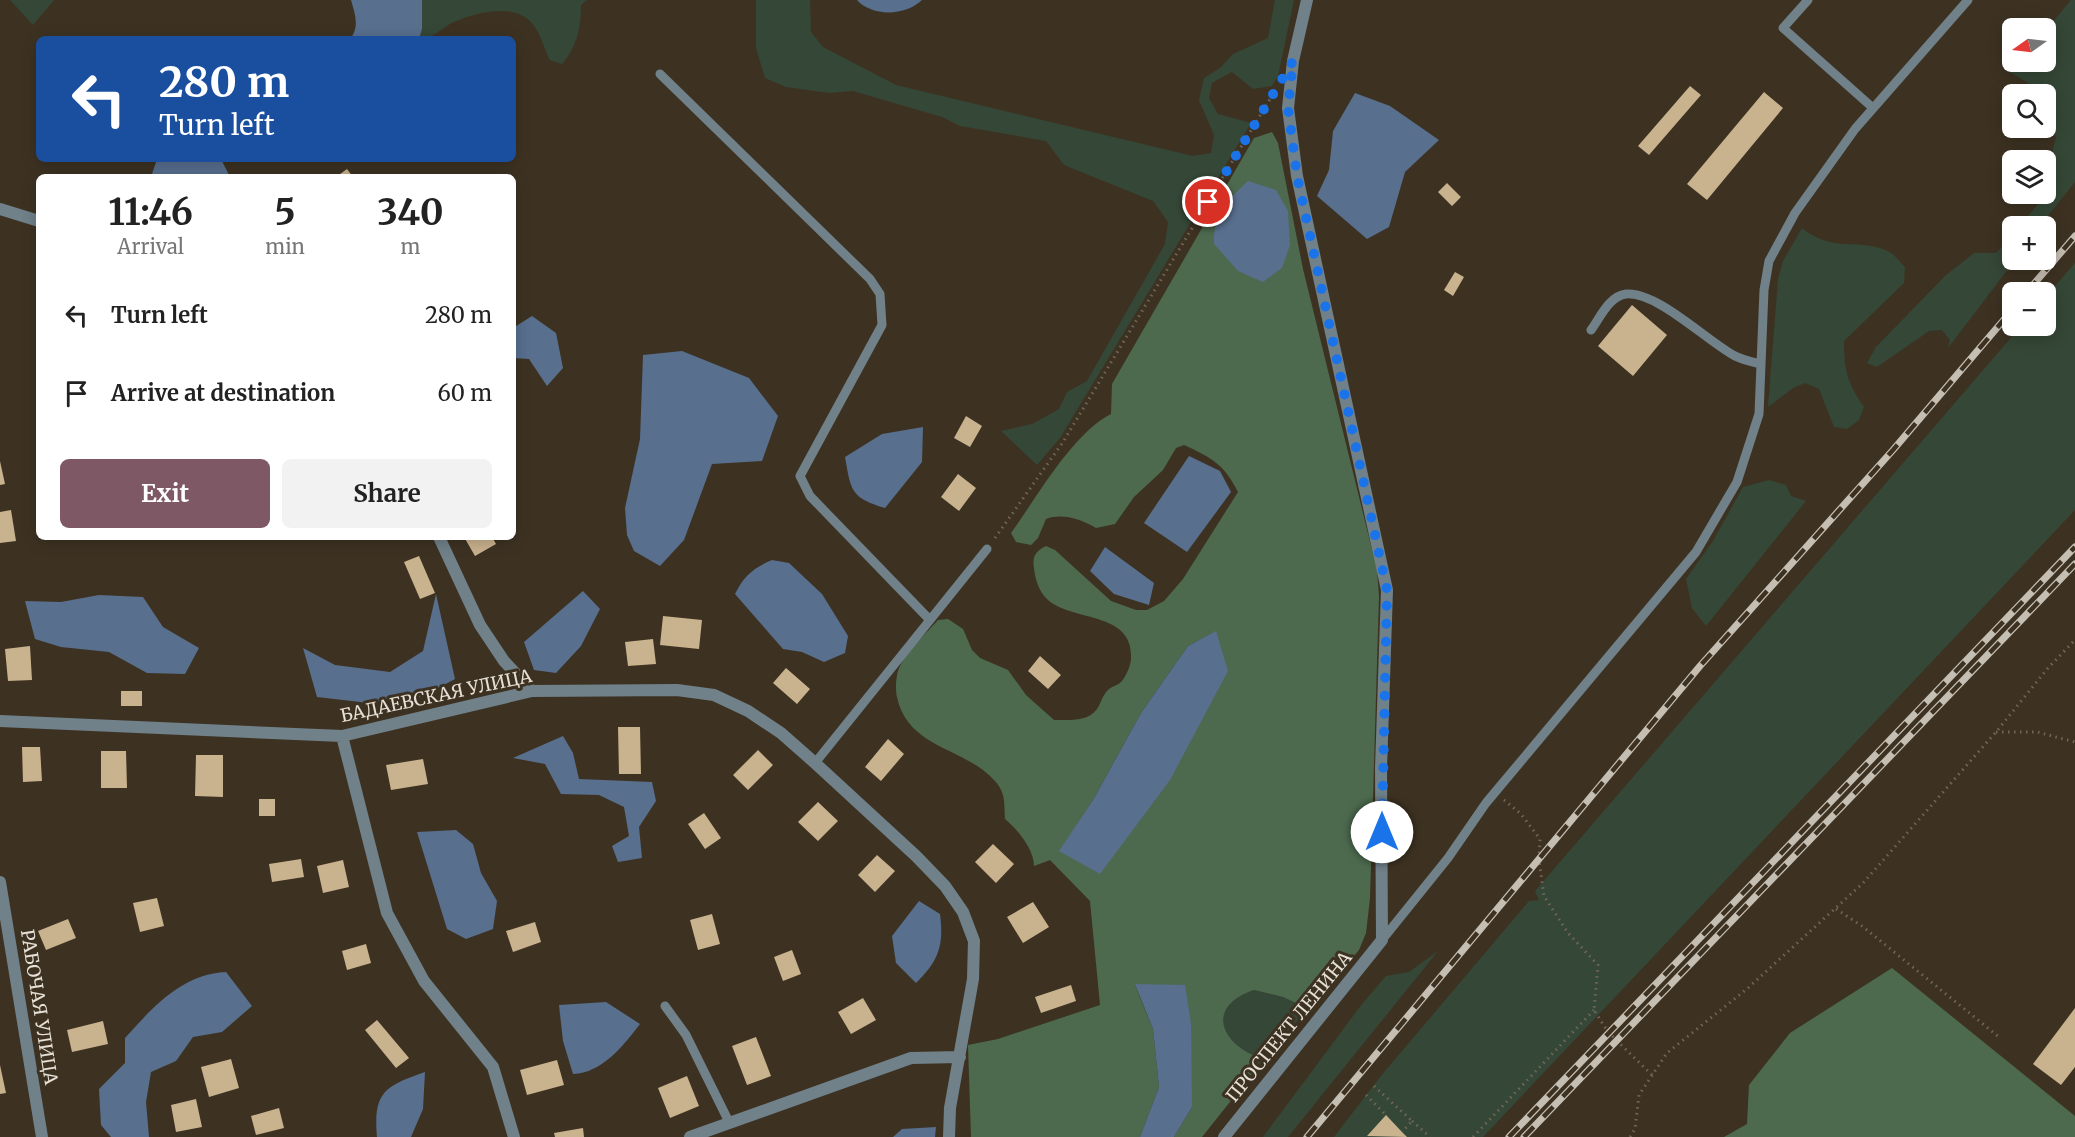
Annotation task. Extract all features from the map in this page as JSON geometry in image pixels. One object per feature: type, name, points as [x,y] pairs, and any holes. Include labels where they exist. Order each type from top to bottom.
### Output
[{"type":"street","points":[[1307,0],[1293,61],[1288,108],[1294,153],[1387,590],[1381,768],[1382,940]]},
{"type":"street","points":[[0,209],[36,220]]},
{"type":"street","points":[[440,540],[480,625],[504,661],[532,691]]},
{"type":"street","name":"БАДАЕВСКАЯ УЛИЦА","points":[[0,721],[342,736],[532,691],[677,690],[714,695],[748,711],[781,733],[916,856],[945,886],[963,912],[974,942],[973,979],[950,1108],[949,1137]]},
{"type":"street","points":[[342,736],[387,913],[424,981],[493,1067],[514,1137]]},
{"type":"street","name":"РАБОЧАЯ УЛИЦА","points":[[0,882],[42,1137]]},
{"type":"street","name":"ПРОСПЕКТ ЛЕНИНА","points":[[1224,1137],[1382,940]]},
{"type":"street","points":[[690,1137],[911,1058],[960,1057]]},
{"type":"lane","points":[[1808,0],[1783,28],[1873,108]]},
{"type":"lane","points":[[1382,940],[1448,858],[1495,792],[1696,552],[1737,482],[1759,414],[1764,290],[1769,261],[1796,213],[1855,129],[1968,0]]},
{"type":"lane","points":[[660,74],[870,279],[880,294],[882,325],[800,476],[810,496],[930,620]]},
{"type":"lane","points":[[1591,330],[1611,302],[1626,294],[1642,297],[1693,325],[1736,357],[1761,364]]},
{"type":"lane","points":[[815,763],[987,549]]},
{"type":"lane","points":[[665,1006],[686,1035],[729,1122]]},
{"type":"path","points":[[987,549],[1063,442],[1275,92]]},
{"type":"path","points":[[1630,1137],[1635,1129],[1639,1095],[1667,1053],[1748,988],[1863,883],[1996,732],[2048,668],[2075,640]]},
{"type":"path","points":[[1996,732],[2037,732],[2075,742]]},
{"type":"path","points":[[1495,792],[1521,814],[1540,839],[1539,860],[1544,896],[1568,933],[1598,965],[1594,1010],[1608,1032],[1652,1075]]},
{"type":"path","points":[[1836,909],[1862,926],[1999,1037]]},
{"type":"path","points":[[1473,1137],[1594,1010]]},
{"type":"path","points":[[1374,1086],[1430,1137]]},
{"type":"path","points":[[1366,1095],[1386,1115]]},
{"type":"path","points":[[1402,1132],[1412,1120]]},
{"type":"green space","points":[[10,0],[54,0],[33,25]]},
{"type":"green space","points":[[422,0],[587,0],[581,5],[575,44],[562,64],[550,60],[534,26],[527,19],[508,11],[487,12],[465,18],[451,23],[432,36],[420,36]]},
{"type":"green space","points":[[756,0],[810,0],[811,32],[823,47],[896,85],[1193,156],[1211,153],[1214,135],[1199,100],[1204,78],[1220,68],[1233,54],[1268,38],[1275,0],[1294,0],[1278,76],[1272,86],[1253,89],[1232,72],[1212,83],[1209,98],[1218,114],[1251,123],[1060,438],[1037,465],[1001,431],[1032,424],[1059,409],[1067,392],[1087,381],[1165,244],[1168,222],[1153,201],[1064,165],[1046,141],[960,126],[942,117],[853,91],[829,93],[786,87],[765,78],[756,48]]},
{"type":"green space","points":[[2071,0],[2075,0],[2075,182],[2048,216],[2028,216],[2038,204],[2056,204],[2056,150],[2053,150],[2056,138],[2056,84],[2030,84],[2010,72],[2056,72],[2056,18]]},
{"type":"green space","points":[[1272,132],[1278,143],[1303,269],[1377,570],[1379,596],[1370,898],[1366,933],[1359,950],[1309,1009],[1283,997],[1254,990],[1240,996],[1230,1004],[1223,1022],[1226,1032],[1232,1041],[1255,1056],[1257,1068],[1202,1137],[1174,1137],[1192,1107],[1135,985],[1153,1029],[1159,1087],[1140,1137],[971,1137],[968,1045],[998,1039],[1100,1005],[1090,901],[1050,860],[1034,866],[1031,853],[1024,840],[1005,819],[1003,794],[995,781],[983,770],[939,746],[913,727],[903,714],[897,697],[898,673],[903,660],[917,642],[938,620],[948,619],[963,629],[972,650],[980,658],[1008,670],[1026,695],[1054,720],[1077,719],[1093,713],[1108,690],[1124,678],[1131,659],[1129,644],[1123,633],[1113,625],[1059,607],[1048,600],[1036,581],[1034,560],[1036,554],[1046,546],[1055,550],[1111,601],[1136,610],[1147,610],[1164,601],[1183,579],[1238,492],[1228,475],[1210,458],[1184,445],[1176,448],[1163,470],[1134,497],[1115,524],[1096,528],[1071,518],[1052,517],[1046,519],[1038,538],[1031,545],[1016,542],[1011,533],[1056,467],[1083,436],[1111,414],[1112,384],[1254,138]],"holes":[[[1215,632],[1060,851],[1093,800],[1141,713],[1188,646]]]},
{"type":"green space","points":[[1802,228],[1824,241],[1866,245],[1888,251],[1905,267],[1904,283],[1844,341],[1848,376],[1864,407],[1859,420],[1847,429],[1834,427],[1819,389],[1805,383],[1793,388],[1768,407],[1778,279],[1783,261]]},
{"type":"green space","points":[[2002,246],[2002,270],[2007,270],[1948,348],[1950,340],[1942,330],[1929,331],[1877,367],[1867,363],[1876,347],[1945,276],[1974,253],[1996,253]]},
{"type":"green space","points":[[2075,263],[2075,510],[1483,1137],[1334,1137],[1380,1077],[1529,901],[1539,900],[1535,891],[2012,336],[2056,336],[2056,285]]},
{"type":"green space","points":[[1769,480],[1786,485],[1791,496],[1806,501],[1706,626],[1692,608],[1686,579],[1713,541],[1743,487]]},
{"type":"green space","points":[[1438,951],[1288,1137],[1263,1137],[1362,1004],[1386,976],[1409,972]]},
{"type":"green space","points":[[1892,968],[2075,1116],[2075,1137],[1724,1137],[1747,1124],[1749,1085],[1790,1033]]},
{"type":"green space","points":[[1254,990],[1283,997],[1309,1009],[1267,1052],[1257,1068],[1255,1056],[1232,1041],[1223,1022],[1230,1004],[1240,996]]},
{"type":"water","points":[[351,0],[422,0],[420,36],[352,36],[356,25]]},
{"type":"water","points":[[857,0],[922,0],[898,12],[880,12],[863,6]]},
{"type":"water","points":[[1355,93],[1390,106],[1439,140],[1405,172],[1389,227],[1367,239],[1317,196],[1329,170],[1333,131]]},
{"type":"water","points":[[156,162],[222,162],[228,174],[152,174]]},
{"type":"water","points":[[1248,181],[1276,190],[1288,211],[1290,245],[1282,268],[1263,282],[1238,271],[1214,244],[1219,216],[1234,195]]},
{"type":"water","points":[[532,316],[556,333],[563,368],[547,386],[529,359],[516,358],[516,326]]},
{"type":"water","points":[[682,351],[749,378],[778,416],[762,461],[712,464],[684,540],[660,566],[634,551],[627,535],[625,508],[640,439],[643,355]]},
{"type":"water","points":[[923,427],[922,462],[885,508],[865,501],[854,492],[845,457],[882,434]]},
{"type":"water","points":[[1189,456],[1220,471],[1231,492],[1187,552],[1144,523]]},
{"type":"water","points":[[1105,547],[1154,583],[1149,605],[1114,594],[1090,571]]},
{"type":"water","points":[[772,560],[789,563],[822,594],[848,636],[845,653],[824,662],[802,652],[783,649],[735,594],[750,573]]},
{"type":"water","points":[[583,591],[600,609],[581,646],[556,673],[534,670],[524,642]]},
{"type":"water","points":[[436,594],[455,679],[421,697],[369,703],[317,697],[303,648],[335,665],[390,672],[423,651]]},
{"type":"water","points":[[99,595],[143,597],[163,627],[199,648],[185,674],[147,673],[109,652],[61,647],[35,639],[25,601],[61,602]]},
{"type":"water","points":[[1216,631],[1228,671],[1170,780],[1100,874],[1059,851],[1093,800],[1141,713],[1188,646]]},
{"type":"water","points":[[563,736],[573,753],[579,779],[652,782],[656,801],[639,827],[642,858],[618,862],[612,846],[629,836],[624,807],[599,795],[561,794],[545,764],[513,758]]},
{"type":"water","points":[[456,830],[473,844],[481,873],[497,901],[493,929],[466,939],[447,929],[417,832]]},
{"type":"water","points":[[919,901],[940,914],[941,935],[935,960],[916,983],[896,963],[892,936]]},
{"type":"water","points":[[226,972],[252,1006],[222,1032],[193,1037],[176,1061],[151,1072],[146,1102],[149,1137],[111,1137],[101,1125],[99,1089],[125,1063],[125,1038],[169,994],[196,979]]},
{"type":"water","points":[[1135,984],[1185,985],[1191,1024],[1192,1107],[1174,1137],[1140,1137],[1159,1087],[1153,1029]]},
{"type":"water","points":[[606,1002],[640,1024],[619,1049],[602,1064],[573,1074],[563,1041],[559,1005]]},
{"type":"water","points":[[425,1072],[423,1109],[411,1137],[377,1137],[377,1110],[385,1093],[400,1082]]},
{"type":"water","points":[[936,1127],[935,1137],[893,1137],[902,1129]]},
{"type":"building","points":[[1690,86],[1701,95],[1649,155],[1638,146]]},
{"type":"building","points":[[1764,92],[1783,108],[1707,200],[1687,184]]},
{"type":"building","points":[[347,169],[351,174],[340,174]]},
{"type":"building","points":[[1447,183],[1461,197],[1452,206],[1438,192]]},
{"type":"building","points":[[1455,272],[1464,277],[1453,296],[1444,290]]},
{"type":"building","points":[[1632,305],[1667,335],[1633,376],[1598,346]]},
{"type":"building","points":[[966,416],[982,426],[970,447],[954,438]]},
{"type":"building","points":[[0,461],[5,484],[0,485]]},
{"type":"building","points":[[958,474],[976,488],[959,511],[941,497]]},
{"type":"building","points":[[11,510],[16,541],[0,543],[0,512]]},
{"type":"building","points":[[466,540],[494,540],[496,544],[475,556]]},
{"type":"building","points":[[419,556],[435,593],[420,599],[404,562]]},
{"type":"building","points":[[663,616],[702,620],[699,649],[660,645]]},
{"type":"building","points":[[653,639],[656,664],[628,666],[625,642]]},
{"type":"building","points":[[30,646],[32,680],[8,681],[5,649]]},
{"type":"building","points":[[1040,656],[1061,675],[1048,689],[1028,671]]},
{"type":"building","points":[[786,668],[810,689],[797,704],[773,683]]},
{"type":"building","points":[[121,691],[142,691],[142,706],[121,706]]},
{"type":"building","points":[[618,727],[640,727],[641,774],[619,774]]},
{"type":"building","points":[[888,739],[904,754],[881,781],[865,767]]},
{"type":"building","points":[[22,747],[40,747],[42,781],[23,782]]},
{"type":"building","points":[[758,750],[773,765],[748,790],[733,775]]},
{"type":"building","points":[[101,751],[126,751],[127,788],[101,788]]},
{"type":"building","points":[[196,755],[223,755],[223,797],[195,796]]},
{"type":"building","points":[[423,759],[428,784],[391,790],[386,765]]},
{"type":"building","points":[[259,799],[275,799],[275,816],[259,816]]},
{"type":"building","points":[[818,802],[838,821],[818,841],[798,822]]},
{"type":"building","points":[[704,813],[721,838],[705,849],[688,824]]},
{"type":"building","points":[[993,844],[1014,864],[996,883],[975,862]]},
{"type":"building","points":[[877,855],[895,871],[875,892],[858,875]]},
{"type":"building","points":[[301,859],[304,877],[272,882],[269,864]]},
{"type":"building","points":[[343,860],[349,887],[323,893],[317,866]]},
{"type":"building","points":[[157,898],[164,926],[140,932],[133,903]]},
{"type":"building","points":[[1033,902],[1049,927],[1023,943],[1007,917]]},
{"type":"building","points":[[712,914],[720,944],[698,950],[690,920]]},
{"type":"building","points":[[68,919],[76,938],[46,950],[38,931]]},
{"type":"building","points":[[535,922],[541,942],[513,952],[506,931]]},
{"type":"building","points":[[366,944],[371,963],[347,970],[342,951]]},
{"type":"building","points":[[792,950],[801,974],[783,981],[774,957]]},
{"type":"building","points":[[1071,985],[1076,1001],[1041,1013],[1035,997]]},
{"type":"building","points":[[863,998],[876,1020],[851,1034],[838,1012]]},
{"type":"building","points":[[2075,1008],[2075,1067],[2061,1085],[2033,1064]]},
{"type":"building","points":[[377,1020],[409,1058],[396,1068],[365,1030]]},
{"type":"building","points":[[103,1021],[108,1044],[72,1052],[67,1030]]},
{"type":"building","points":[[756,1037],[771,1076],[747,1085],[732,1046]]},
{"type":"building","points":[[231,1059],[239,1088],[209,1097],[201,1067]]},
{"type":"building","points":[[557,1060],[564,1085],[527,1095],[520,1070]]},
{"type":"building","points":[[0,1065],[6,1093],[0,1094]]},
{"type":"building","points":[[687,1076],[699,1106],[670,1118],[658,1088]]},
{"type":"building","points":[[196,1099],[202,1127],[176,1132],[171,1105]]},
{"type":"building","points":[[279,1108],[284,1128],[256,1135],[251,1116]]},
{"type":"building","points":[[1386,1115],[1402,1132],[1407,1137],[1367,1136]]},
{"type":"building","points":[[583,1128],[584,1137],[555,1137],[554,1133]]},
{"type":"railway","points":[[2036,282],[2075,236]]},
{"type":"railway","points":[[1307,1137],[1700,666],[1893,450],[2002,322]]},
{"type":"railway","points":[[1509,1137],[2075,547]]},
{"type":"railway","points":[[1524,1137],[2075,564]]},
{"type":"route","points":[[1208,202],[1293,61],[1288,108],[1297,176],[1387,590],[1381,768],[1382,832]]}]
